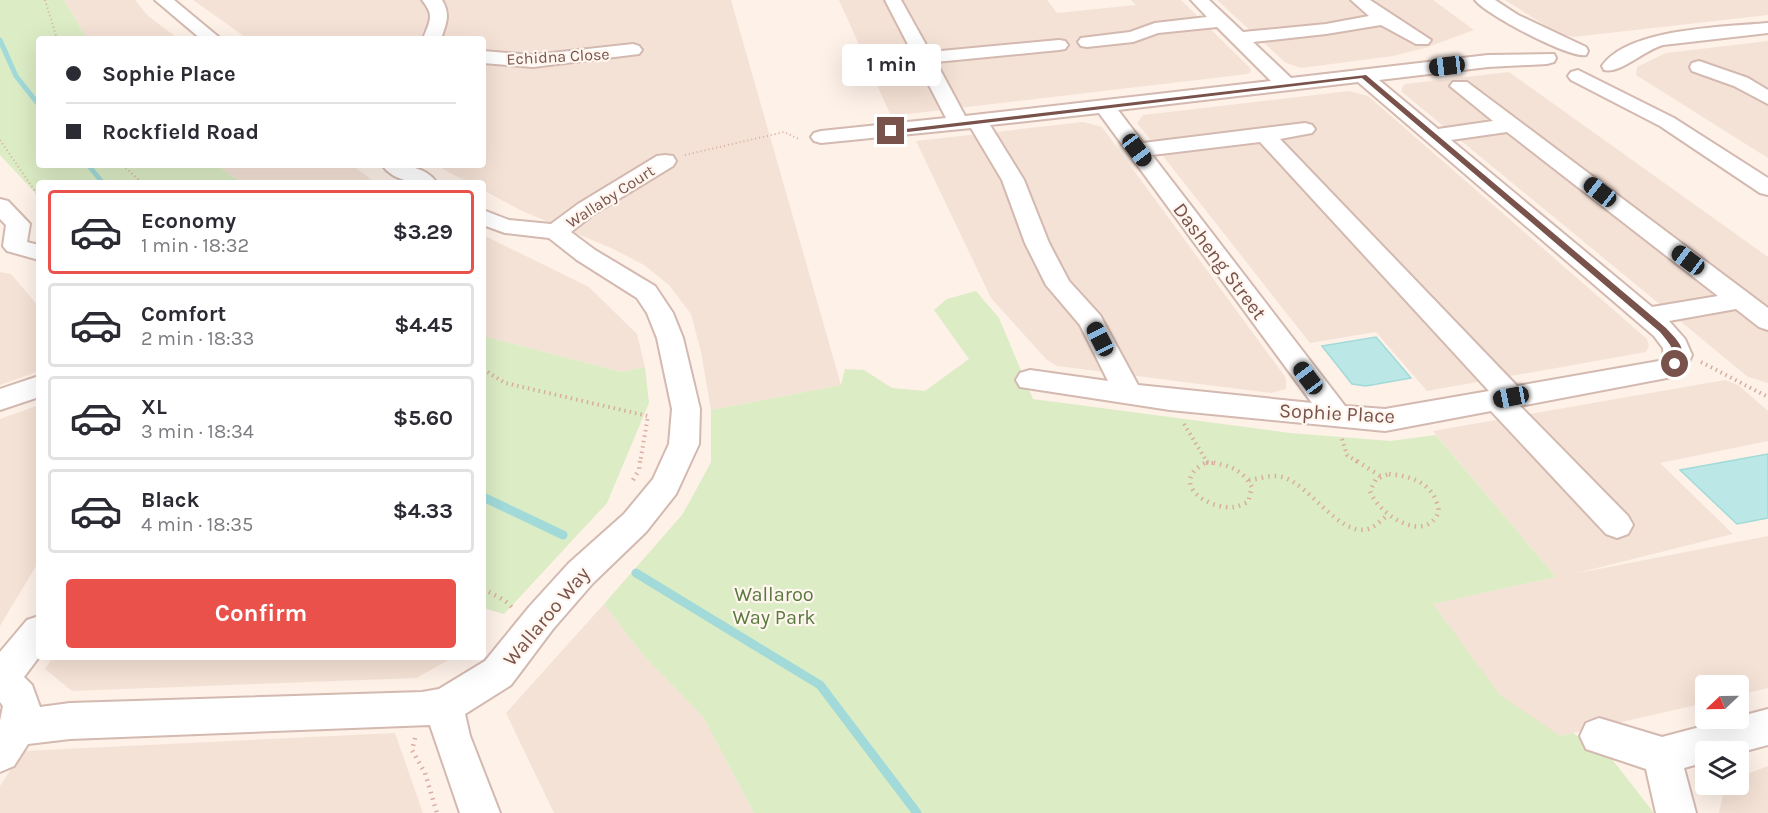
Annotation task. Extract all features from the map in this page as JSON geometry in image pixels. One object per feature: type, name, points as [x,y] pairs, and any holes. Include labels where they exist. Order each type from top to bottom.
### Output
[{"type":"street","points":[[163,0],[208,36]]},
{"type":"street","points":[[894,0],[924,58],[968,122],[1013,180],[1037,243],[1059,285],[1091,321],[1128,394]]},
{"type":"street","points":[[1199,0],[1287,85]]},
{"type":"street","points":[[1359,0],[1384,19],[1422,40]]},
{"type":"street","points":[[1483,0],[1512,19],[1583,52],[1612,70],[1667,122]]},
{"type":"street","points":[[433,36],[440,18],[438,1]]},
{"type":"street","points":[[1238,38],[1326,29],[1384,19]]},
{"type":"street","points":[[1512,19],[1549,56],[1553,66],[1667,122],[1768,188]]},
{"type":"street","points":[[1087,42],[1133,37],[1155,28],[1221,21]]},
{"type":"street","points":[[1488,61],[1600,78],[1612,70],[1630,52],[1642,45],[1662,40],[1768,28]]},
{"type":"street","points":[[924,58],[1059,45]]},
{"type":"street","name":"Echidna Close","points":[[486,57],[533,60],[633,50]]},
{"type":"street","points":[[821,137],[1549,56],[1560,51],[1630,52]]},
{"type":"street","points":[[1699,67],[1741,82],[1768,98]]},
{"type":"street","points":[[1363,76],[1647,316],[1677,346],[1678,353]]},
{"type":"street","points":[[1460,86],[1768,321]]},
{"type":"street","name":"Dasheng Street","points":[[1104,106],[1337,416]]},
{"type":"street","points":[[1434,136],[1511,125]]},
{"type":"street","points":[[1137,150],[1305,129]]},
{"type":"street","points":[[1265,135],[1505,398],[1617,525]]},
{"type":"street","name":"Wallaby Court","points":[[556,232],[586,208],[665,161]]},
{"type":"street","points":[[398,168],[420,180]]},
{"type":"street","points":[[0,206],[18,224],[8,249],[36,253]]},
{"type":"street","points":[[486,218],[505,226],[556,232]]},
{"type":"street","name":"Wallaroo Way","points":[[8,741],[70,721],[422,709],[445,706],[498,673],[580,573],[635,523],[665,486],[684,444],[686,409],[669,338],[660,313],[646,292],[586,255],[556,232]]},
{"type":"street","points":[[1647,316],[1741,300]]},
{"type":"street","name":"Sophie Place","points":[[1030,380],[1170,400],[1385,420],[1667,369],[1675,364],[1678,353]]},
{"type":"street","points":[[0,399],[36,387]]},
{"type":"street","points":[[0,679],[36,635]]},
{"type":"street","points":[[0,683],[13,688],[20,698],[21,714],[8,741]]},
{"type":"street","points":[[445,706],[451,736],[480,813]]},
{"type":"street","points":[[1599,736],[1662,756],[1768,727]]},
{"type":"street","points":[[1662,756],[1676,813]]},
{"type":"path","points":[[45,0],[56,36]]},
{"type":"path","points":[[665,161],[784,132],[797,139],[821,137]]},
{"type":"path","points":[[0,140],[36,193]]},
{"type":"path","points":[[126,168],[139,180]]},
{"type":"path","points":[[1678,353],[1697,359],[1768,397]]},
{"type":"path","points":[[486,371],[505,383],[648,416],[639,470],[629,490]]},
{"type":"path","points":[[1170,400],[1207,462]]},
{"type":"path","points":[[1337,416],[1347,455],[1380,476]]},
{"type":"path","points":[[1207,462],[1222,463],[1237,468],[1249,480],[1252,487],[1248,502],[1241,506],[1218,507],[1203,500],[1191,486],[1190,476],[1194,469],[1207,462]]},
{"type":"path","points":[[1401,474],[1421,482],[1436,497],[1439,509],[1436,517],[1430,522],[1416,525],[1404,523],[1387,515],[1378,508],[1370,490],[1372,482],[1380,476],[1401,474]]},
{"type":"path","points":[[1249,480],[1282,477],[1299,485],[1322,503],[1342,524],[1355,531],[1367,530],[1387,515]]},
{"type":"path","points":[[508,619],[516,610]]},
{"type":"shaded area","points":[[64,0],[135,0],[148,16],[175,36],[85,36]]},
{"type":"shaded area","points":[[193,0],[731,0],[841,385],[711,410],[701,352],[691,314],[669,285],[644,265],[611,248],[520,210],[486,192],[486,180],[464,180],[442,168],[486,168],[486,36],[244,36]]},
{"type":"shaded area","points":[[839,0],[1047,0],[1057,13],[1136,5],[1131,0],[1181,0],[1251,71],[1248,74],[891,116]]},
{"type":"shaded area","points":[[1217,0],[1433,0],[1474,30],[1425,48],[1393,56],[1301,68],[1286,63]]},
{"type":"shaded area","points":[[1505,0],[1768,0],[1768,15],[1573,37],[1557,33]]},
{"type":"shaded area","points":[[1768,41],[1768,158],[1636,75],[1637,67],[1666,53]]},
{"type":"shaded area","points":[[1509,72],[1768,257],[1768,383],[1748,377],[1402,92],[1405,84]]},
{"type":"shaded area","points":[[1349,91],[1368,96],[1647,339],[1649,346],[1646,352],[1427,391],[1376,332],[1310,343],[1137,123],[1143,115]]},
{"type":"shaded area","points":[[1083,122],[1102,127],[1286,378],[1286,389],[1271,393],[1057,366],[1047,360],[991,298],[916,141]]},
{"type":"shaded area","points":[[220,168],[356,168],[372,180],[238,180]]},
{"type":"shaded area","points":[[486,236],[589,287],[637,334],[645,367],[622,372],[486,337]]},
{"type":"shaded area","points":[[0,272],[11,274],[36,303],[36,372],[0,385]]},
{"type":"shaded area","points":[[1725,380],[1738,385],[1768,411],[1768,441],[1660,463],[1733,534],[1573,574],[1768,536],[1768,688],[1749,693],[1749,675],[1695,675],[1695,705],[1534,742],[1432,604],[1556,577],[1433,431]]},
{"type":"shaded area","points":[[36,406],[36,566],[0,626],[0,419]]},
{"type":"shaded area","points":[[604,604],[642,654],[703,717],[754,813],[554,813],[506,713]]},
{"type":"shaded area","points":[[51,660],[449,660],[416,678],[72,691],[45,669]]},
{"type":"shaded area","points":[[395,733],[423,813],[0,813],[0,786],[23,751]]},
{"type":"shaded area","points":[[1768,766],[1768,813],[1719,813],[1723,795],[1749,795],[1749,773]]},
{"type":"green space","points":[[0,0],[64,0],[85,36],[36,36],[36,168],[220,168],[238,180],[36,180],[36,194],[0,155]]},
{"type":"green space","name":"Wallaroo Way Park","points":[[976,291],[999,318],[1033,399],[1290,433],[1391,441],[1436,435],[1556,577],[1433,604],[1500,695],[1560,736],[1573,733],[1611,758],[1654,813],[754,813],[703,717],[642,654],[604,604],[682,515],[696,490],[711,462],[711,410],[841,385],[845,369],[864,370],[892,388],[925,391],[969,359],[934,310],[947,299]]},
{"type":"green space","points":[[486,337],[622,372],[645,367],[649,403],[607,503],[504,614],[486,609]]},
{"type":"water","points":[[1376,337],[1411,378],[1366,386],[1352,384],[1322,346]]},
{"type":"water","points":[[1768,454],[1768,518],[1737,524],[1680,470]]},
{"type":"waterway","points":[[0,40],[16,76],[36,101]]},
{"type":"waterway","points":[[90,168],[100,180]]},
{"type":"waterway","points":[[486,498],[563,535]]},
{"type":"waterway","points":[[636,573],[820,685],[917,813]]},
{"type":"route","points":[[891,131],[1363,76],[1663,330],[1677,346],[1679,357],[1675,364]]}]
